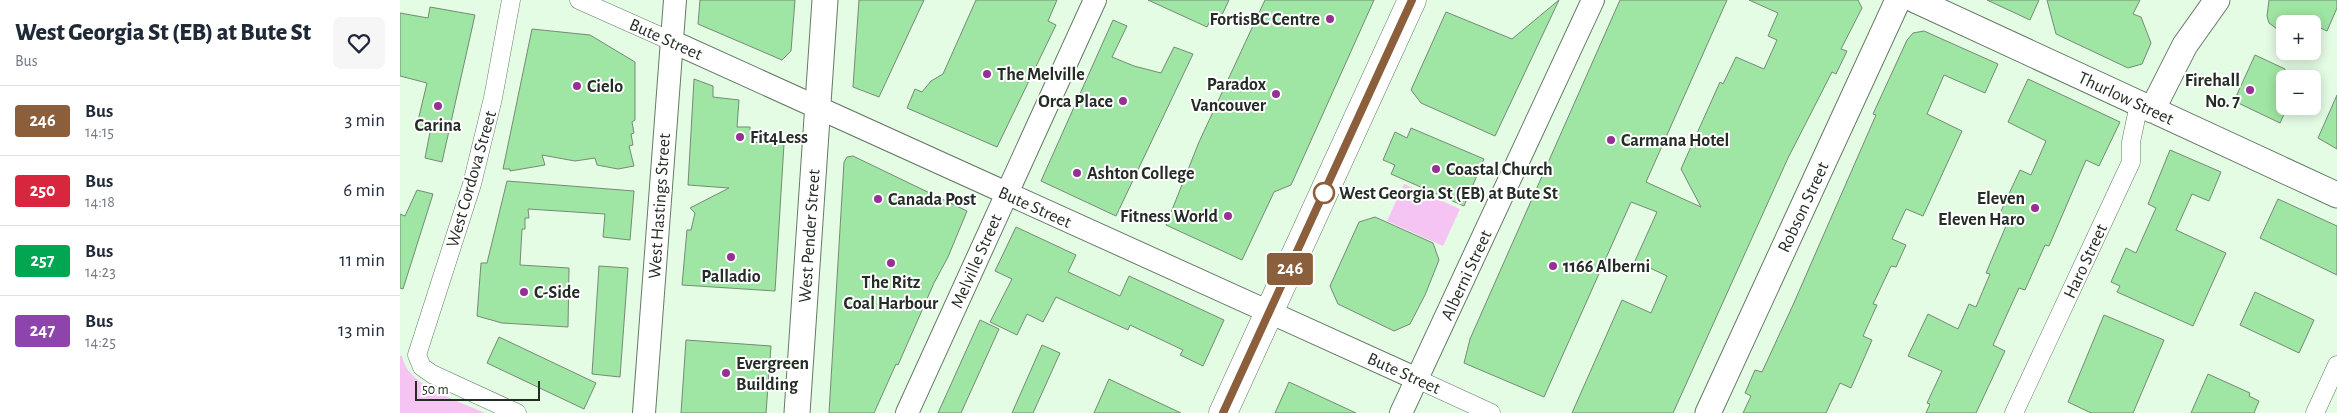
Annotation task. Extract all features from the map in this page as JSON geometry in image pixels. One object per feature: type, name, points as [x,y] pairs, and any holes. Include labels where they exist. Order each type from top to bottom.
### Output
[{"type":"highway","points":[[1223,413],[1412,0]]},
{"type":"main road","name":"West Pender Street","points":[[797,413],[825,0]]},
{"type":"main road","name":"Robson Street","points":[[1708,413],[1898,0]]},
{"type":"main road","name":"Thurlow Street","points":[[1915,0],[2337,195]]},
{"type":"main road","name":"Haro Street","points":[[2145,107],[2184,45],[2217,0]]},
{"type":"street","name":"West Cordova Street","points":[[511,0],[493,98],[472,184],[417,355],[422,367],[432,374],[517,413]]},
{"type":"street","name":"Bute Street","points":[[579,0],[1491,413]]},
{"type":"street","name":"West Hastings Street","points":[[644,413],[675,0]]},
{"type":"street","name":"Melville Street","points":[[907,413],[1095,0]]},
{"type":"street","name":"Alberni Street","points":[[1401,413],[1593,0]]},
{"type":"street","name":"Haro Street","points":[[2014,413],[2131,162],[2131,142],[2145,107]]},
{"type":"street","points":[[2315,413],[2337,365]]},
{"type":"shaded area","points":[[1404,184],[1460,209],[1443,246],[1387,221]]},
{"type":"shaded area","points":[[400,356],[402,356],[406,367],[424,384],[436,392],[485,413],[400,413]]},
{"type":"building","points":[[700,0],[795,0],[791,51],[782,60],[698,24]]},
{"type":"building","points":[[859,0],[924,0],[879,97],[853,87]]},
{"type":"building","name":"The Melville","points":[[976,0],[1057,0],[1048,21],[1056,25],[997,147],[907,108],[915,89],[922,92],[931,81],[943,74]]},
{"type":"building","points":[[1148,0],[1229,0],[1221,17],[1214,13],[1207,27]]},
{"type":"building","points":[[1265,0],[1374,0],[1291,185],[1274,192],[1242,260],[1166,225],[1199,142]]},
{"type":"building","points":[[1559,0],[1495,136],[1421,103],[1411,90],[1446,12],[1512,39]]},
{"type":"building","points":[[1620,0],[1727,0],[1646,182],[1701,207],[1681,169],[1720,82],[1723,84],[1736,57],[1764,69],[1777,40],[1768,36],[1778,13],[1749,0],[1858,0],[1862,8],[1841,49],[1847,51],[1836,74],[1832,72],[1788,158],[1673,413],[1572,413],[1622,300],[1651,313],[1667,276],[1635,261],[1657,212],[1631,202],[1544,397],[1464,363],[1470,339]]},
{"type":"building","points":[[1987,0],[2039,0],[2030,20]]},
{"type":"building","points":[[2047,0],[2140,0],[2133,14],[2141,17],[2151,43],[2142,64],[2128,68],[2056,34]]},
{"type":"building","points":[[2269,0],[2337,0],[2337,8],[2327,31],[2321,28],[2321,15],[2276,15],[2276,28],[2269,23],[2267,16]]},
{"type":"building","name":"Carina","points":[[430,7],[475,15],[442,162],[425,158],[430,132],[416,129],[427,83],[400,76],[400,13],[428,18]]},
{"type":"building","name":"Orca Place","points":[[1113,20],[1127,26],[1112,57],[1134,66],[1161,73],[1174,47],[1193,54],[1116,216],[1041,181]]},
{"type":"building","name":"Cielo","points":[[532,29],[590,35],[635,62],[635,120],[632,122],[634,133],[631,134],[633,145],[629,146],[634,166],[618,169],[597,165],[595,158],[575,161],[542,155],[545,165],[510,171],[510,169],[503,169]]},
{"type":"building","points":[[1924,31],[1998,64],[1985,93],[1944,75],[1927,114],[1962,131],[1923,216],[1906,209],[1892,239],[1906,245],[1896,267],[1891,266],[1873,304],[1877,305],[1863,336],[1872,340],[1851,388],[1840,383],[1826,413],[1743,413],[1751,396],[1745,393],[1755,370],[1762,372],[1793,305],[1876,115],[1873,114],[1907,40],[1913,33]]},
{"type":"building","points":[[2255,55],[2285,69],[2276,70],[2276,115],[2284,115],[2280,123],[2234,101]]},
{"type":"building","points":[[694,79],[713,86],[713,97],[739,100],[737,127],[750,127],[750,142],[784,144],[775,291],[682,285],[687,230],[691,230],[695,213],[690,208],[729,188],[688,185]]},
{"type":"building","points":[[2028,79],[2120,122],[2099,166],[2086,160],[2049,246],[2045,245],[2025,290],[2019,288],[1993,345],[2005,351],[1976,413],[1926,413],[1930,404],[1927,403],[1942,371],[1908,356],[1928,314],[1958,329],[1969,304],[1976,307],[1990,274],[1986,273],[2006,226],[1996,222],[2020,170],[2031,175],[2046,141],[2008,122]]},
{"type":"building","points":[[2337,95],[2337,149],[2318,138]]},
{"type":"building","name":"Coastal Church","points":[[1411,128],[1484,159],[1464,206],[1391,174],[1395,165],[1383,160],[1395,132],[1407,138]]},
{"type":"building","points":[[2170,150],[2221,172],[2209,201],[2192,194],[2176,230],[2226,253],[2193,326],[2117,292],[2120,286],[2111,282],[2126,248],[2136,253],[2156,208],[2148,204]]},
{"type":"building","name":"The Ritz Coal Harbour","points":[[853,156],[967,211],[948,257],[934,283],[898,365],[896,364],[874,413],[829,413],[844,162],[847,157]]},
{"type":"building","points":[[507,181],[634,191],[630,240],[603,237],[605,214],[528,209],[529,218],[525,218],[525,229],[522,229],[520,265],[569,268],[568,327],[502,323],[477,316],[481,263],[487,263]]},
{"type":"building","points":[[417,190],[433,194],[403,289],[400,288],[400,214],[405,216]]},
{"type":"building","points":[[2278,199],[2337,226],[2337,275],[2260,238]]},
{"type":"building","points":[[1375,217],[1433,243],[1439,260],[1425,295],[1410,324],[1394,331],[1338,304],[1330,286],[1359,222]]},
{"type":"building","points":[[1016,227],[1076,255],[1068,272],[1120,296],[1129,276],[1224,320],[1203,366],[1180,355],[1183,350],[1130,325],[1128,330],[1056,297],[1043,322],[1027,314],[1017,335],[990,322],[1012,279],[995,271]]},
{"type":"building","points":[[599,266],[628,268],[620,377],[592,374]]},
{"type":"building","points":[[2255,292],[2314,320],[2299,353],[2240,325]]},
{"type":"building","points":[[2104,315],[2164,340],[2133,413],[2091,413],[2068,402]]},
{"type":"building","points":[[980,320],[999,329],[961,413],[938,413]]},
{"type":"building","points":[[499,337],[596,383],[584,409],[487,363]]},
{"type":"building","name":"Evergreen Building","points":[[686,340],[771,346],[766,413],[681,413]]},
{"type":"building","points":[[1042,345],[1060,353],[1033,413],[1012,413]]},
{"type":"building","points":[[2208,374],[2250,393],[2249,396],[2259,401],[2254,413],[2191,413]]},
{"type":"building","points":[[1109,379],[1136,392],[1181,413],[1094,413]]},
{"type":"building","points":[[1289,382],[1356,413],[1275,413]]},
{"type":"bus line","name":"246","points":[[1223,413],[1412,0]]},
{"type":"place","name":"FortisBC Centre","points":[[1330,19]]},
{"type":"place","name":"The Melville","points":[[987,74]]},
{"type":"place","name":"Cielo","points":[[577,86]]},
{"type":"place","name":"Firehall No. 7","points":[[2250,90]]},
{"type":"place","name":"Paradox Vancouver","points":[[1276,94]]},
{"type":"place","name":"Orca Place","points":[[1123,101]]},
{"type":"place","name":"Carina","points":[[438,106]]},
{"type":"place","name":"Fit4Less","points":[[740,137]]},
{"type":"place","name":"Carmana Hotel","points":[[1611,140]]},
{"type":"place","name":"Coastal Church","points":[[1436,169]]},
{"type":"place","name":"Ashton College","points":[[1077,173]]},
{"type":"place","name":"West Georgia St (EB) at Bute St","points":[[1324,193]]},
{"type":"place","name":"Canada Post","points":[[878,199]]},
{"type":"place","name":"Eleven Eleven Haro","points":[[2035,208]]},
{"type":"place","name":"Fitness World","points":[[1228,216]]},
{"type":"place","name":"Palladio","points":[[731,257]]},
{"type":"place","name":"The Ritz Coal Harbour","points":[[891,263]]},
{"type":"place","name":"1166 Alberni","points":[[1553,266]]},
{"type":"place","name":"C-Side","points":[[524,292]]},
{"type":"place","name":"Evergreen Building","points":[[726,373]]}]
